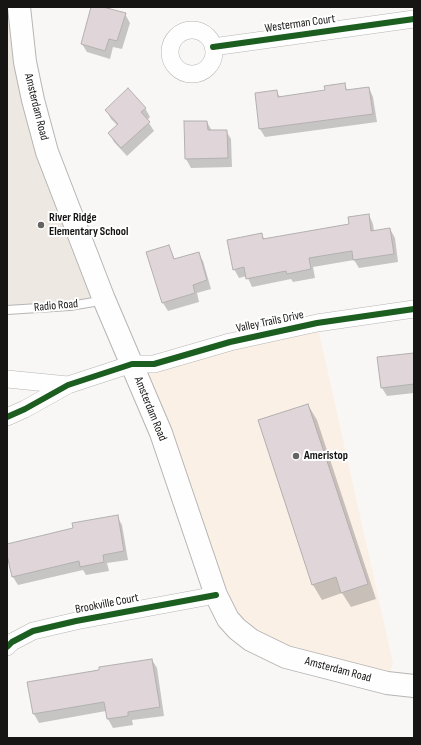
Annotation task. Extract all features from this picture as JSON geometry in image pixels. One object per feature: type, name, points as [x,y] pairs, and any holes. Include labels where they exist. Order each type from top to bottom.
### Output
[{"type":"main road","name":"Amsterdam Road","points":[[17,13],[26,70],[47,152],[104,297],[160,433],[216,595],[228,619],[237,629],[251,640],[286,657],[387,683],[414,686]]},
{"type":"street","name":"Westerman Court","points":[[213,48],[414,19]]},
{"type":"street","name":"Valley Trails Drive","points":[[68,385],[132,364],[154,364],[230,342],[317,323],[414,309]]},
{"type":"street","points":[[7,379],[68,385]]},
{"type":"street","points":[[7,417],[25,409],[68,385]]},
{"type":"street","name":"Brookville Court","points":[[7,647],[12,642],[33,631],[76,621],[216,595]]},
{"type":"lane","name":"Radio Road","points":[[7,310],[70,306],[94,302],[104,297]]},
{"type":"shaded area","name":"River Ridge Elementary School","points":[[7,7],[19,7],[94,302],[7,310]]},
{"type":"shaded area","points":[[317,323],[393,663],[387,683],[237,629],[132,364]]},
{"type":"building","points":[[91,7],[103,7],[126,13],[117,41],[109,39],[105,51],[81,44]]},
{"type":"building","points":[[345,83],[346,90],[369,87],[373,114],[259,129],[255,93],[277,90],[278,97],[325,90],[324,86]]},
{"type":"building","points":[[128,88],[146,108],[141,112],[150,122],[121,148],[108,133],[118,124],[105,110]]},
{"type":"building","points":[[184,121],[207,121],[208,130],[227,130],[228,158],[185,159]]},
{"type":"building","points":[[369,214],[371,231],[390,228],[394,254],[353,260],[352,251],[309,258],[311,269],[287,274],[286,271],[246,279],[244,267],[233,270],[227,240],[262,233],[263,239],[349,224],[348,217]]},
{"type":"building","points":[[169,245],[174,259],[199,252],[207,280],[193,285],[195,293],[162,303],[146,252]]},
{"type":"building","points":[[414,353],[414,384],[381,388],[377,357]]},
{"type":"building","points":[[308,404],[368,584],[341,593],[336,577],[312,585],[258,420]]},
{"type":"building","points":[[118,515],[124,551],[103,555],[104,562],[80,567],[79,561],[12,577],[7,555],[7,544],[73,528],[72,523]]},
{"type":"building","points":[[152,659],[160,707],[128,712],[128,716],[107,719],[104,702],[33,714],[27,682],[99,670],[99,667]]},
{"type":"cycle path","points":[[213,47],[414,19]]},
{"type":"cycle path","points":[[7,417],[25,409],[68,385],[132,364],[154,364],[230,342],[317,323],[414,309]]},
{"type":"cycle path","points":[[7,647],[12,642],[33,631],[76,621],[216,595]]},
{"type":"place","name":"River Ridge Elementary School","points":[[41,225]]},
{"type":"place","name":"Ameristop","points":[[296,456]]}]
